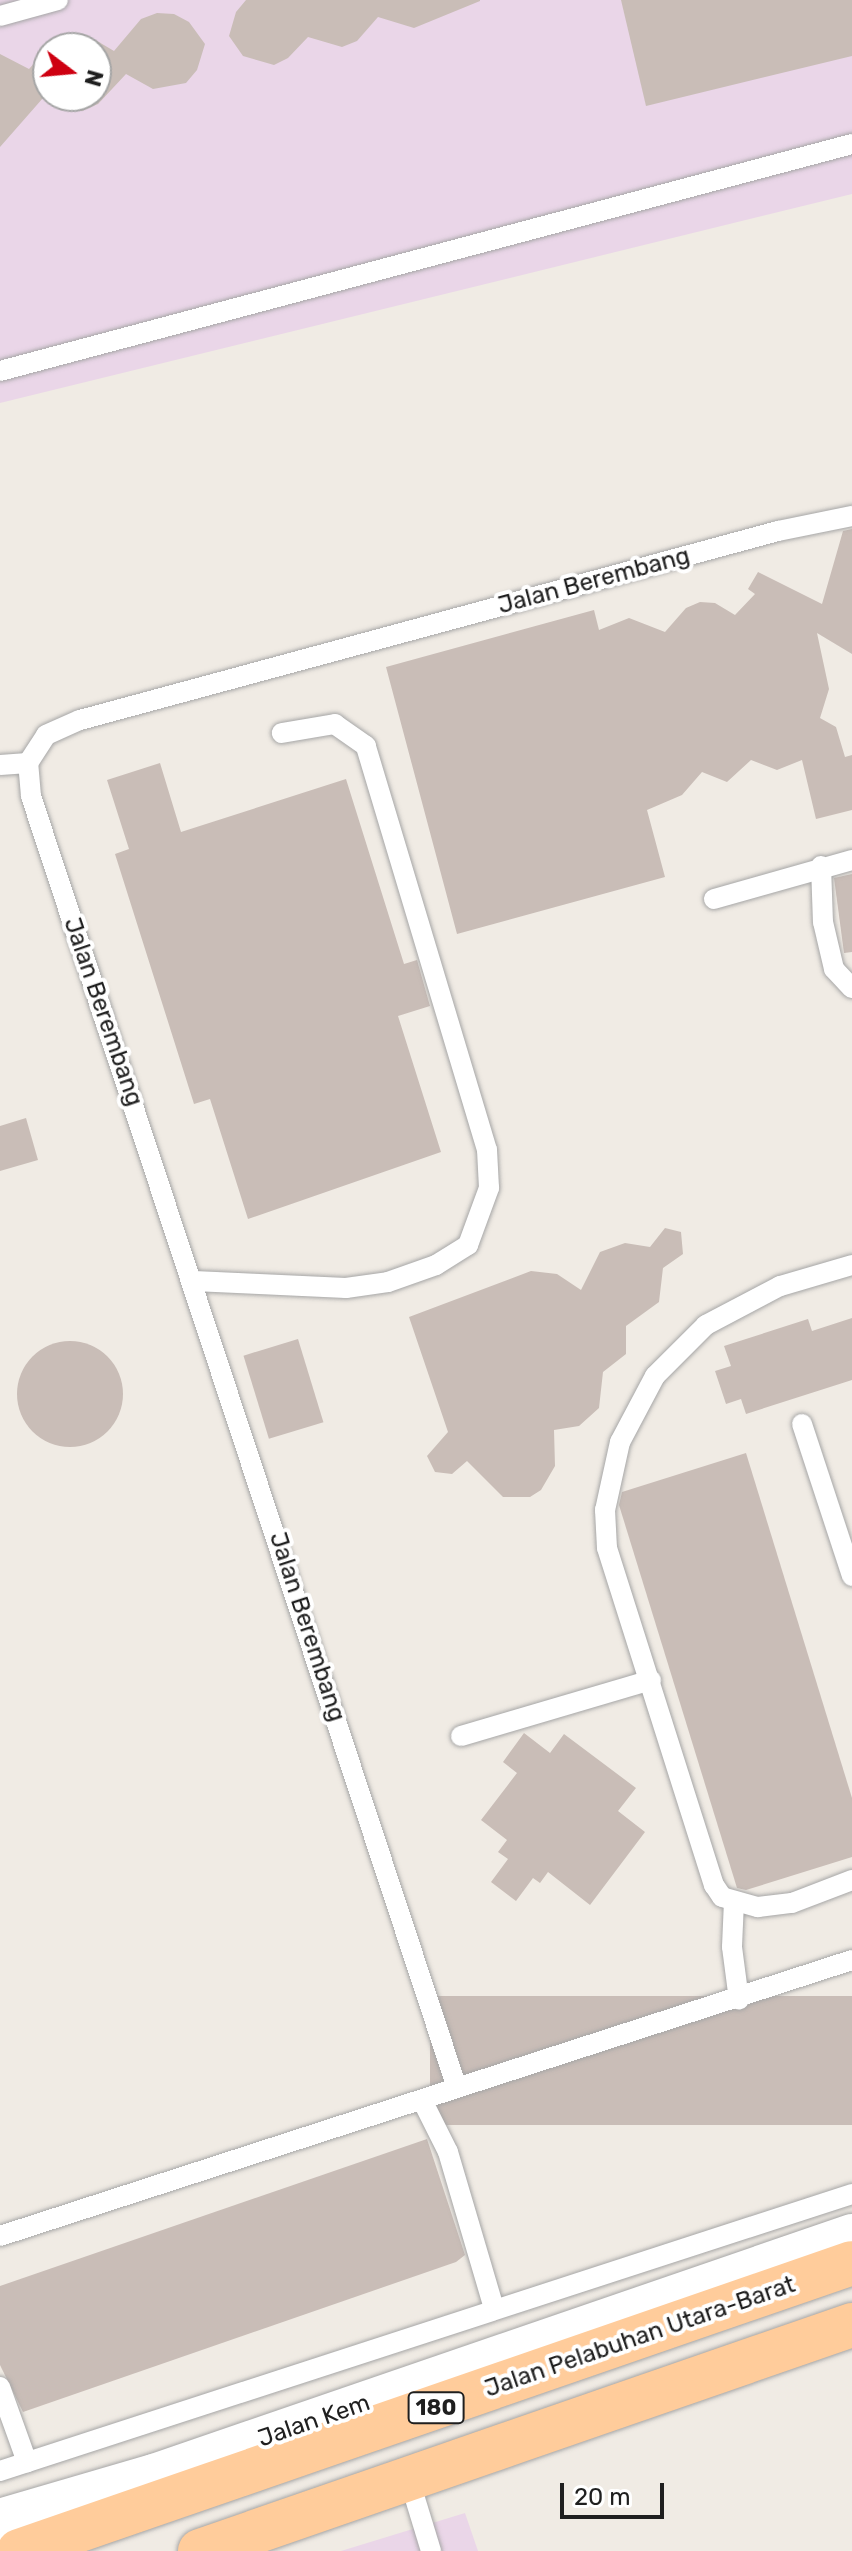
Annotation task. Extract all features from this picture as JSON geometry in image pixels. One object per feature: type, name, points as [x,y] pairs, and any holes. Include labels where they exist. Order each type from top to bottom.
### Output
[{"type":"main road","name":"Jalan Pelabuhan Utara-Barat","points":[[19,2551],[852,2263]]},
{"type":"main road","name":"180","points":[[200,2551],[852,2325]]},
{"type":"street","name":"Jalan Kem","points":[[0,2521],[154,2476],[852,2236]]},
{"type":"street","points":[[245,2551],[852,2344]]},
{"type":"lane","points":[[0,16],[58,0]]},
{"type":"lane","points":[[0,371],[852,144]]},
{"type":"lane","name":"Jalan Berembang","points":[[456,2085],[194,1281],[31,796],[28,763],[46,735],[80,720],[778,531],[852,516]]},
{"type":"lane","points":[[194,1281],[346,1288],[388,1282],[436,1265],[468,1245],[489,1188],[487,1150],[366,746],[335,724],[282,733]]},
{"type":"lane","points":[[0,765],[28,763]]},
{"type":"lane","points":[[714,899],[821,866],[852,860]]},
{"type":"lane","points":[[821,866],[823,922],[831,958],[839,979],[852,988]]},
{"type":"lane","points":[[852,1265],[780,1286],[706,1325],[655,1376],[620,1442],[605,1510],[607,1548],[714,1885],[722,1897],[758,1907],[792,1903],[852,1880]]},
{"type":"lane","points":[[802,1424],[852,1576]]},
{"type":"lane","points":[[461,1736],[651,1680]]},
{"type":"lane","points":[[734,1901],[732,1947],[739,2000]]},
{"type":"lane","points":[[0,2236],[422,2100],[456,2085],[739,2000],[852,1960]]},
{"type":"lane","points":[[422,2100],[448,2152],[494,2308]]},
{"type":"lane","points":[[0,2471],[852,2194]]},
{"type":"lane","points":[[0,2387],[27,2462]]},
{"type":"lane","points":[[413,2492],[431,2551]]},
{"type":"shaded area","points":[[0,0],[852,0],[852,194],[0,403]]},
{"type":"shaded area","points":[[465,2513],[478,2551],[341,2551]]},
{"type":"building","points":[[246,0],[480,1],[414,28],[378,17],[357,41],[342,47],[308,37],[288,58],[274,65],[243,56],[229,36],[236,12]]},
{"type":"building","points":[[621,0],[852,0],[852,56],[646,106]]},
{"type":"building","points":[[157,13],[174,14],[189,22],[205,44],[197,70],[186,83],[153,89],[126,74],[112,89],[114,51],[141,19]]},
{"type":"building","points":[[0,54],[29,69],[32,66],[32,111],[0,147]]},
{"type":"building","points":[[852,529],[852,654],[817,633],[829,689],[820,718],[836,727],[845,757],[852,755],[852,810],[816,819],[802,760],[777,770],[751,760],[727,782],[702,772],[682,795],[647,810],[665,877],[457,934],[386,667],[594,610],[599,630],[629,618],[665,632],[686,608],[700,602],[715,603],[735,615],[755,594],[748,589],[758,572],[822,604],[843,531]]},
{"type":"building","points":[[160,763],[181,832],[346,779],[404,964],[417,960],[430,1006],[398,1016],[441,1152],[248,1219],[210,1099],[194,1104],[115,854],[129,849],[107,780]]},
{"type":"building","points":[[852,874],[852,952],[844,953],[834,878]]},
{"type":"building","points":[[26,1118],[38,1160],[0,1171],[0,1126]]},
{"type":"building","points":[[665,1228],[681,1232],[683,1254],[663,1268],[659,1302],[626,1326],[626,1354],[603,1372],[599,1408],[579,1426],[554,1430],[555,1466],[541,1490],[530,1497],[503,1497],[467,1461],[452,1474],[435,1472],[427,1456],[448,1432],[409,1317],[531,1271],[557,1274],[581,1290],[600,1252],[625,1243],[650,1247]]},
{"type":"building","points":[[852,1318],[852,1380],[746,1414],[741,1399],[726,1404],[715,1371],[731,1366],[724,1346],[808,1319],[812,1331]]},
{"type":"building","points":[[298,1339],[323,1422],[269,1439],[243,1356]]},
{"type":"building","points":[[70,1341],[90,1345],[107,1357],[119,1374],[123,1394],[119,1414],[107,1431],[90,1443],[70,1447],[50,1443],[33,1431],[21,1414],[17,1394],[21,1374],[33,1357],[50,1345]]},
{"type":"building","points":[[746,1453],[852,1798],[852,1857],[746,1890],[737,1888],[619,1505],[622,1492]]},
{"type":"building","points":[[524,1733],[550,1753],[564,1734],[636,1788],[618,1811],[645,1832],[590,1905],[548,1872],[540,1883],[533,1878],[516,1901],[491,1882],[508,1859],[498,1852],[507,1840],[481,1820],[517,1773],[503,1762]]},
{"type":"building","points":[[430,1996],[852,1996],[852,2125],[430,2125]]},
{"type":"building","points":[[427,2139],[465,2255],[456,2262],[23,2412],[0,2365],[0,2286]]}]
